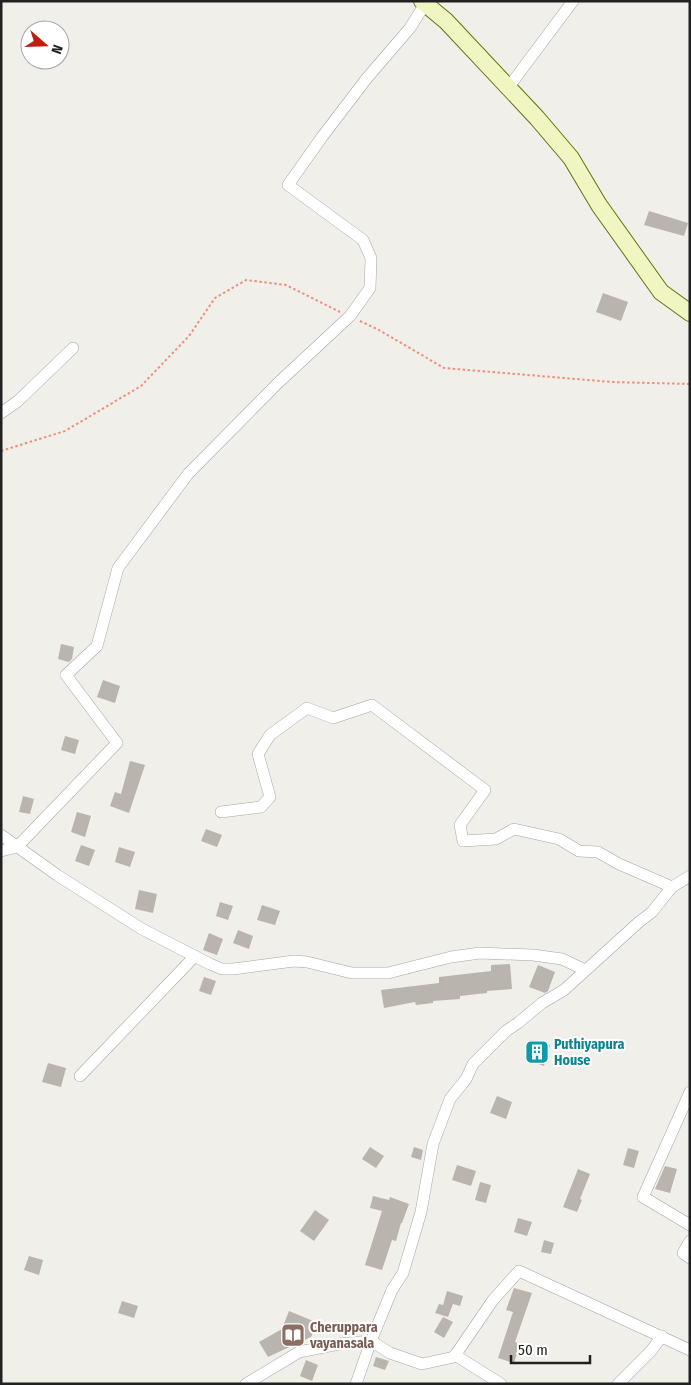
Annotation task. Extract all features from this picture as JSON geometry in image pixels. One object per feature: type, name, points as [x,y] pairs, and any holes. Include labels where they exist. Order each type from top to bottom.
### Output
[{"type":"main road","points":[[423,3],[446,21],[537,118],[570,158],[599,205],[661,292],[690,313]]},
{"type":"street","points":[[508,88],[573,1]]},
{"type":"street","points":[[1,851],[17,847],[117,743],[66,675],[97,646],[118,568],[188,474],[278,382],[350,316],[370,288],[371,258],[362,240],[288,185],[367,78],[410,28],[423,3]]},
{"type":"street","points":[[1,413],[18,401],[73,348]]},
{"type":"street","points":[[221,812],[261,808],[266,802],[270,797],[258,754],[270,735],[307,708],[333,718],[372,705],[485,790],[460,825],[463,841],[496,839],[514,829],[559,839],[579,851],[598,852],[619,864],[672,887]]},
{"type":"street","points":[[1,835],[57,875],[142,928],[222,969],[294,961],[307,962],[352,973],[388,973],[451,957],[480,953],[533,955],[562,959],[585,970]]},
{"type":"street","points":[[356,1384],[392,1290],[403,1273],[421,1212],[433,1144],[450,1098],[466,1079],[473,1064],[506,1031],[542,1003],[564,990],[652,912],[672,887],[690,876]]},
{"type":"street","points":[[80,1076],[195,956]]},
{"type":"street","points":[[690,1092],[642,1197],[690,1225]]},
{"type":"street","points":[[690,1241],[684,1254],[690,1258]]},
{"type":"street","points":[[246,1384],[299,1352],[340,1344],[371,1341],[390,1353],[422,1364],[454,1357],[494,1300],[519,1271],[690,1350]]},
{"type":"street","points":[[618,1384],[651,1351],[662,1336]]},
{"type":"street","points":[[455,1355],[501,1384]]},
{"type":"path","points":[[1,451],[65,431],[141,386],[190,336],[215,298],[246,280],[286,285],[379,330],[444,368],[612,382],[690,384]]},
{"type":"building","points":[[649,211],[688,223],[684,236],[644,225]]},
{"type":"building","points":[[603,293],[628,302],[621,321],[596,312]]},
{"type":"building","points":[[61,644],[74,647],[72,659],[69,662],[58,659]]},
{"type":"building","points":[[103,680],[120,686],[115,703],[97,697]]},
{"type":"building","points":[[65,736],[79,740],[75,754],[61,750]]},
{"type":"building","points":[[130,761],[145,765],[129,813],[110,806],[115,792],[121,794]]},
{"type":"building","points":[[23,796],[34,799],[30,814],[19,812]]},
{"type":"building","points":[[77,812],[91,816],[85,837],[71,832]]},
{"type":"building","points":[[206,829],[222,835],[217,847],[201,841]]},
{"type":"building","points":[[81,845],[95,850],[89,866],[75,861]]},
{"type":"building","points":[[119,847],[135,852],[130,867],[115,862]]},
{"type":"building","points":[[139,890],[157,894],[153,913],[135,909]]},
{"type":"building","points":[[220,902],[233,906],[228,920],[216,916]]},
{"type":"building","points":[[262,905],[280,911],[275,925],[257,920]]},
{"type":"building","points":[[238,930],[253,936],[249,949],[233,943]]},
{"type":"building","points":[[209,933],[223,939],[217,955],[203,950]]},
{"type":"building","points":[[510,964],[512,989],[460,996],[460,999],[433,1001],[433,1003],[416,1005],[415,1002],[384,1008],[381,990],[439,983],[439,977],[491,971],[491,965]]},
{"type":"building","points":[[538,965],[555,972],[548,991],[545,993],[529,987]]},
{"type":"building","points":[[204,977],[216,981],[211,995],[199,991]]},
{"type":"building","name":"Puthiyapura House","points":[[531,1040],[550,1045],[544,1066],[525,1059]]},
{"type":"building","points":[[48,1063],[66,1068],[61,1087],[42,1082]]},
{"type":"building","points":[[497,1096],[512,1102],[506,1119],[490,1113]]},
{"type":"building","points":[[370,1147],[384,1156],[376,1168],[362,1159]]},
{"type":"building","points":[[414,1147],[423,1150],[421,1160],[411,1157]]},
{"type":"building","points":[[628,1148],[639,1151],[634,1168],[623,1165]]},
{"type":"building","points":[[457,1165],[476,1171],[471,1186],[452,1180]]},
{"type":"building","points":[[665,1166],[677,1169],[670,1193],[655,1189]]},
{"type":"building","points":[[578,1169],[590,1174],[577,1212],[563,1207]]},
{"type":"building","points":[[480,1182],[491,1185],[486,1203],[475,1200]]},
{"type":"building","points":[[373,1196],[389,1200],[390,1197],[409,1204],[396,1241],[392,1240],[382,1270],[365,1265],[382,1211],[370,1208]]},
{"type":"building","points":[[315,1210],[329,1220],[314,1241],[300,1231]]},
{"type":"building","points":[[518,1218],[532,1222],[527,1236],[514,1232]]},
{"type":"building","points":[[544,1240],[554,1243],[551,1254],[541,1252]]},
{"type":"building","points":[[29,1256],[43,1260],[39,1275],[24,1270]]},
{"type":"building","points":[[514,1288],[532,1293],[515,1342],[520,1344],[514,1363],[498,1358],[513,1312],[506,1310]]},
{"type":"building","points":[[447,1291],[463,1296],[460,1306],[453,1304],[448,1317],[435,1313],[439,1304],[443,1305]]},
{"type":"building","points":[[122,1301],[138,1306],[134,1318],[118,1313]]},
{"type":"building","name":"Cheruppara vayanasala","points":[[289,1311],[318,1323],[311,1337],[268,1357],[259,1342],[282,1329]]},
{"type":"building","points":[[443,1317],[453,1322],[444,1338],[434,1332]]},
{"type":"building","points":[[376,1357],[389,1361],[385,1370],[373,1366]]},
{"type":"building","points":[[306,1360],[318,1365],[312,1381],[300,1376]]},
{"type":"place","name":"Puthiyapura House","points":[[537,1052]]},
{"type":"place","name":"Cheruppara vayanasala","points":[[293,1335]]}]
